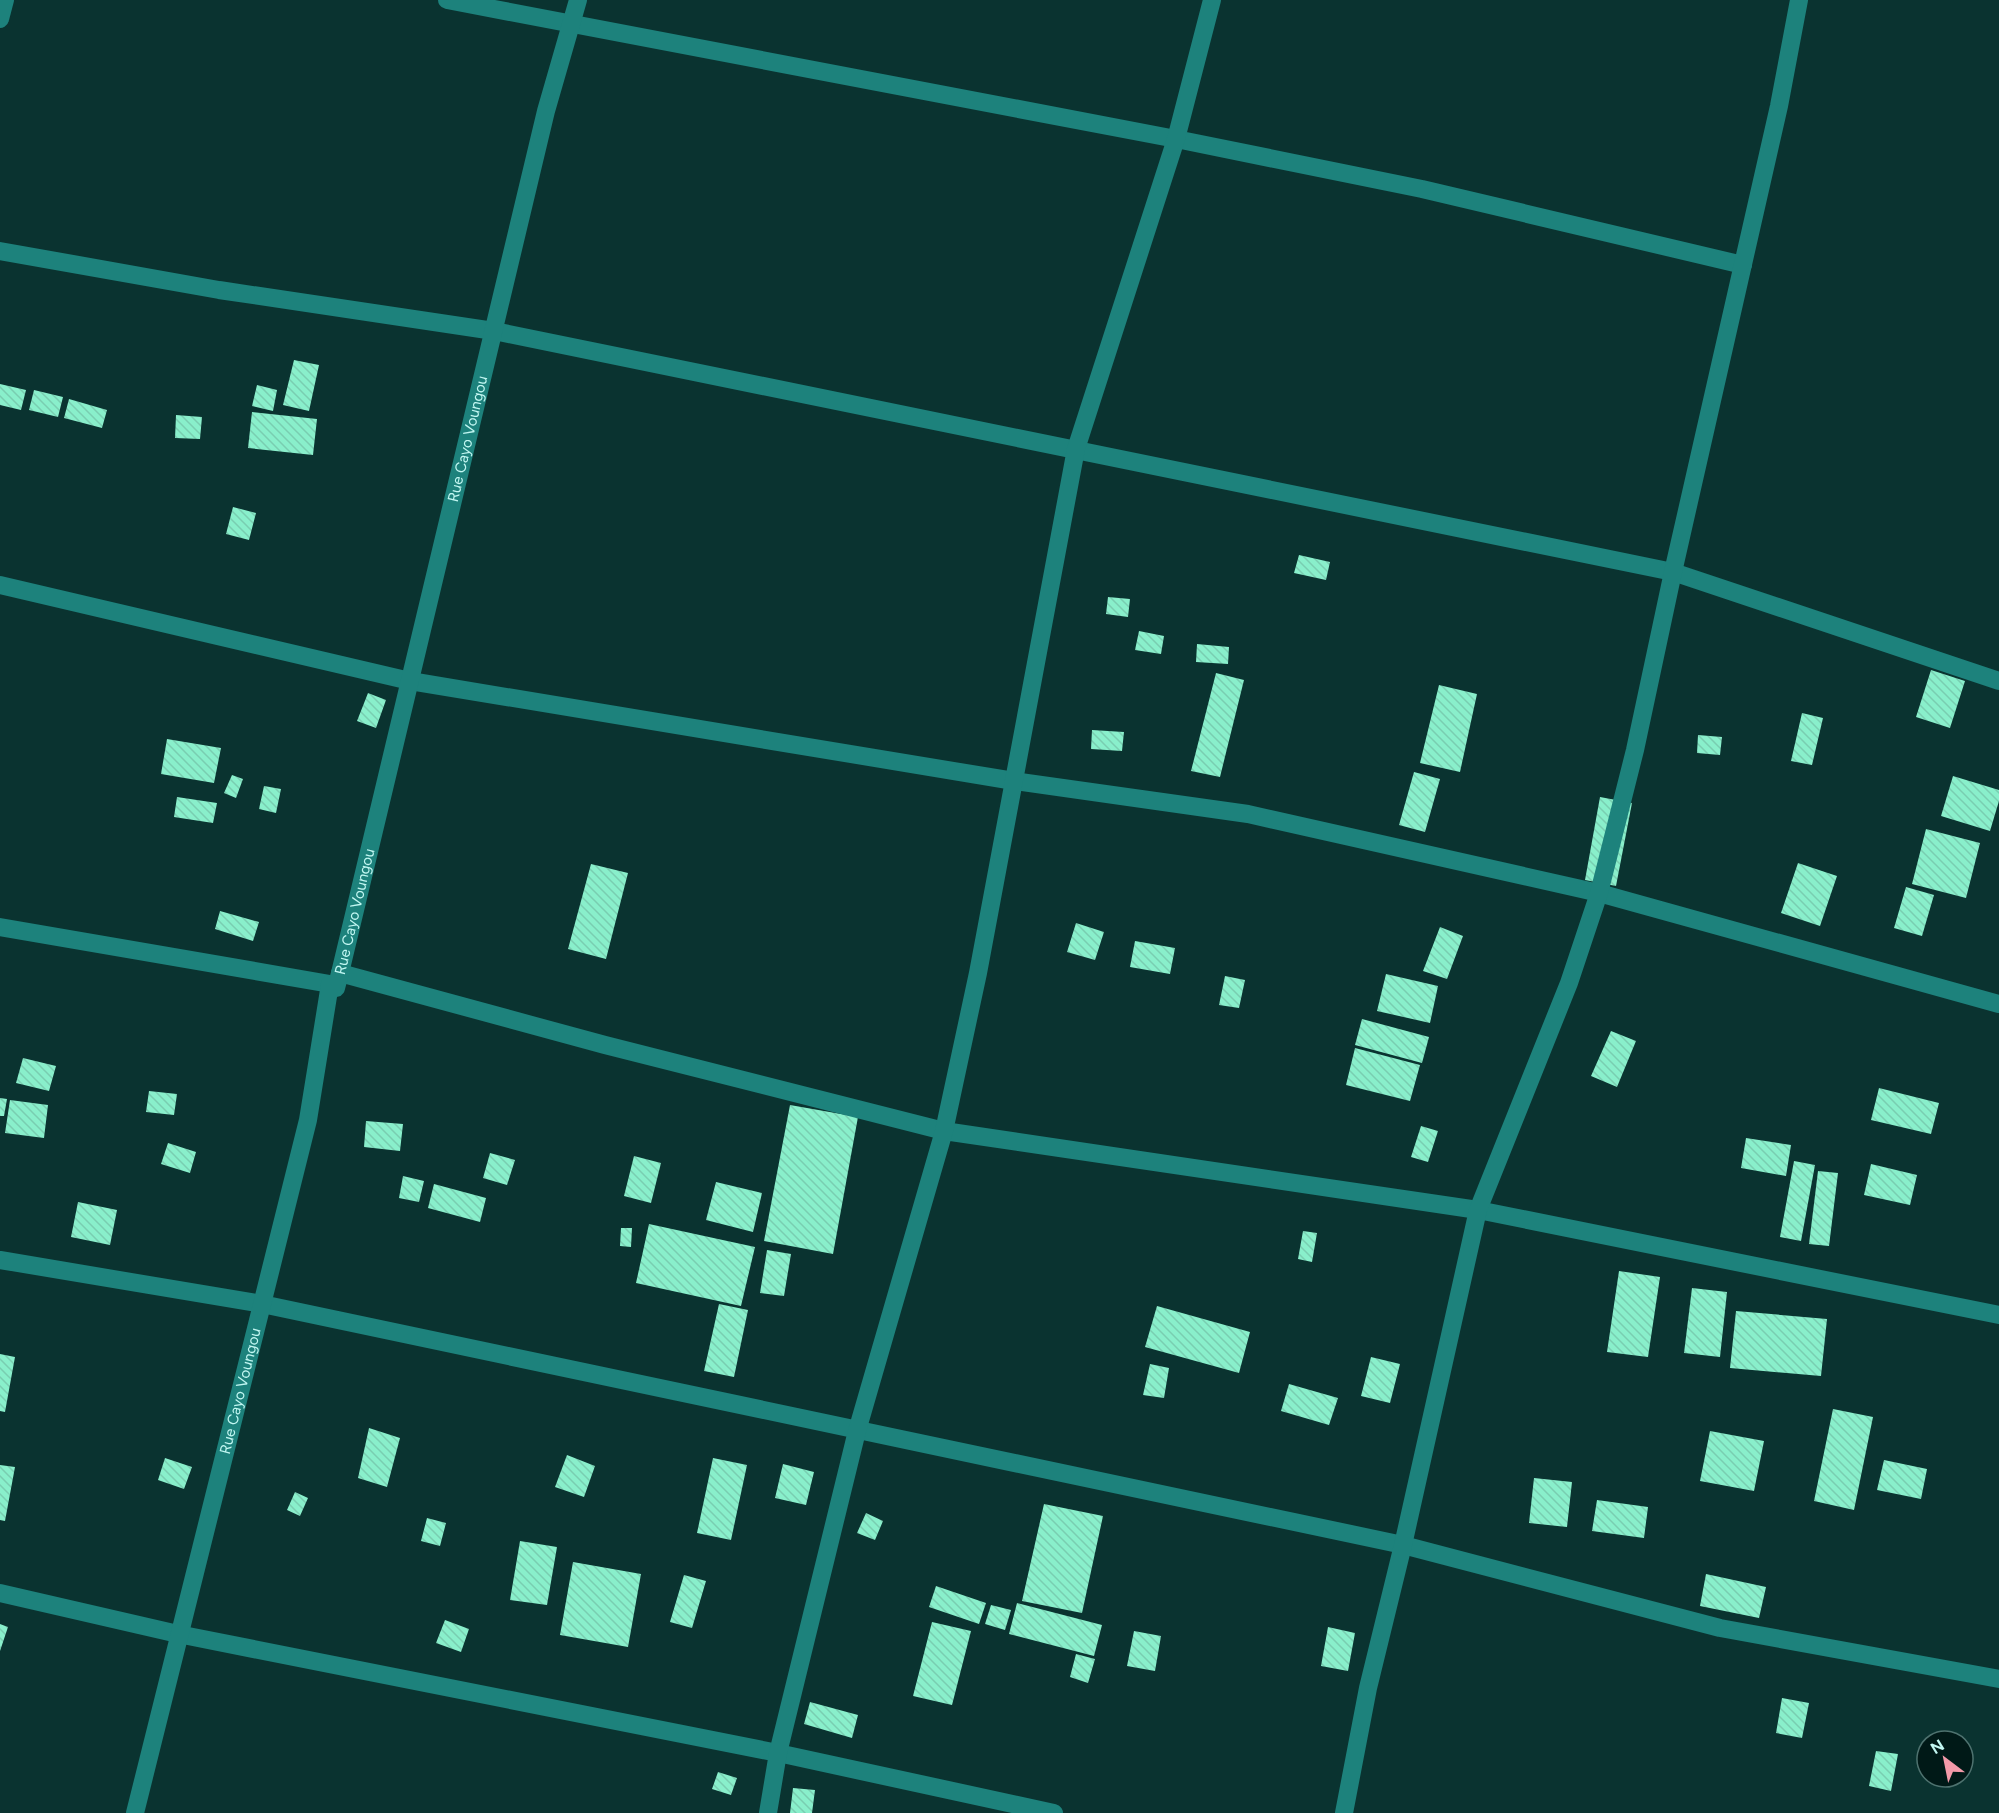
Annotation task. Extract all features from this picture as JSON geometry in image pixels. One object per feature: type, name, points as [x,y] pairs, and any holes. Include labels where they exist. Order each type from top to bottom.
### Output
[{"type":"street","points":[[0,19],[5,0]]},
{"type":"street","points":[[447,0],[1176,139],[1422,189],[1743,266]]},
{"type":"street","name":"Rue Cayo Voungou","points":[[135,1813],[308,1120],[335,979],[410,681],[546,111],[579,0]]},
{"type":"street","points":[[768,1813],[778,1753],[857,1431],[944,1131],[978,973],[1076,449],[1176,139],[1212,0]]},
{"type":"street","points":[[1344,1813],[1368,1688],[1403,1545],[1478,1210],[1569,983],[1599,893],[1635,750],[1672,572],[1779,106],[1799,0]]},
{"type":"street","points":[[0,251],[219,290],[494,331],[1672,572],[1999,681]]},
{"type":"street","points":[[0,585],[410,681],[1014,781],[1248,814],[1599,893],[1999,1004]]},
{"type":"street","points":[[0,927],[335,979],[944,1131],[1478,1210],[1999,1315]]},
{"type":"street","points":[[0,1260],[262,1304],[1403,1545],[1720,1628],[1999,1679]]},
{"type":"street","points":[[0,1593],[178,1634],[778,1753],[1054,1813]]},
{"type":"building","points":[[294,360],[319,365],[309,411],[283,405]]},
{"type":"building","points":[[0,384],[26,390],[21,410],[0,405]]},
{"type":"building","points":[[257,385],[277,390],[273,411],[252,406]]},
{"type":"building","points":[[34,390],[63,397],[58,417],[29,410]]},
{"type":"building","points":[[69,399],[107,410],[102,428],[64,418]]},
{"type":"building","points":[[252,412],[317,419],[313,455],[248,448]]},
{"type":"building","points":[[176,415],[202,417],[200,439],[175,438]]},
{"type":"building","points":[[233,507],[256,513],[249,540],[226,534]]},
{"type":"building","points":[[1299,555],[1330,562],[1326,580],[1294,573]]},
{"type":"building","points":[[1108,597],[1130,599],[1128,617],[1106,614]]},
{"type":"building","points":[[1139,631],[1164,636],[1161,654],[1135,650]]},
{"type":"building","points":[[1197,644],[1229,647],[1228,664],[1196,662]]},
{"type":"building","points":[[1931,670],[1965,681],[1950,728],[1916,717]]},
{"type":"building","points":[[1216,673],[1244,680],[1220,777],[1191,771]]},
{"type":"building","points":[[1439,685],[1477,694],[1460,772],[1420,763]]},
{"type":"building","points":[[368,693],[386,700],[376,728],[357,721]]},
{"type":"building","points":[[1802,713],[1823,718],[1812,765],[1791,761]]},
{"type":"building","points":[[1092,730],[1124,732],[1122,751],[1091,749]]},
{"type":"building","points":[[1698,735],[1722,737],[1720,755],[1697,753]]},
{"type":"building","points":[[167,739],[221,748],[214,783],[161,774]]},
{"type":"building","points":[[1414,772],[1440,779],[1425,832],[1399,825]]},
{"type":"building","points":[[232,775],[243,779],[236,798],[224,793]]},
{"type":"building","points":[[1953,776],[1999,790],[1999,801],[1990,831],[1941,816]]},
{"type":"building","points":[[264,786],[281,789],[276,813],[259,809]]},
{"type":"building","points":[[177,797],[217,803],[213,823],[174,817]]},
{"type":"building","points":[[1600,797],[1632,803],[1616,886],[1585,880]]},
{"type":"building","points":[[1926,829],[1980,843],[1966,898],[1912,884]]},
{"type":"building","points":[[1798,863],[1837,876],[1820,926],[1781,913]]},
{"type":"building","points":[[591,864],[628,873],[606,959],[568,949]]},
{"type":"building","points":[[1906,887],[1934,895],[1922,936],[1894,928]]},
{"type":"building","points":[[220,911],[259,922],[253,941],[215,929]]},
{"type":"building","points":[[1076,923],[1104,932],[1095,960],[1067,952]]},
{"type":"building","points":[[1440,927],[1463,936],[1447,979],[1423,971]]},
{"type":"building","points":[[1135,941],[1175,948],[1170,974],[1130,967]]},
{"type":"building","points":[[1386,974],[1438,986],[1430,1023],[1377,1011]]},
{"type":"building","points":[[1225,976],[1245,980],[1239,1008],[1219,1005]]},
{"type":"building","points":[[1362,1019],[1429,1037],[1422,1063],[1355,1045]]},
{"type":"building","points":[[1611,1031],[1636,1041],[1617,1087],[1591,1076]]},
{"type":"building","points":[[1355,1048],[1420,1065],[1410,1101],[1346,1085]]},
{"type":"building","points":[[23,1058],[56,1066],[49,1091],[16,1083]]},
{"type":"building","points":[[1879,1088],[1939,1103],[1931,1134],[1871,1120]]},
{"type":"building","points":[[149,1091],[177,1094],[174,1115],[146,1112]]},
{"type":"building","points":[[0,1098],[7,1099],[4,1116],[0,1116]]},
{"type":"building","points":[[10,1100],[48,1105],[44,1138],[5,1133]]},
{"type":"building","points":[[790,1105],[858,1117],[833,1254],[764,1241]]},
{"type":"building","points":[[366,1121],[403,1124],[400,1151],[364,1147]]},
{"type":"building","points":[[1421,1126],[1438,1131],[1428,1162],[1411,1157]]},
{"type":"building","points":[[1746,1138],[1791,1145],[1786,1176],[1741,1168]]},
{"type":"building","points":[[168,1143],[196,1152],[190,1173],[161,1164]]},
{"type":"building","points":[[490,1153],[515,1160],[507,1185],[483,1178]]},
{"type":"building","points":[[634,1156],[661,1163],[651,1203],[624,1196]]},
{"type":"building","points":[[1794,1161],[1815,1165],[1801,1241],[1780,1237]]},
{"type":"building","points":[[1871,1164],[1917,1175],[1910,1205],[1864,1195]]},
{"type":"building","points":[[1818,1171],[1838,1173],[1829,1246],[1809,1244]]},
{"type":"building","points":[[403,1176],[424,1181],[419,1202],[399,1198]]},
{"type":"building","points":[[716,1182],[762,1193],[753,1232],[706,1220]]},
{"type":"building","points":[[434,1184],[486,1198],[480,1222],[428,1208]]},
{"type":"building","points":[[78,1202],[117,1210],[110,1245],[71,1237]]},
{"type":"building","points":[[649,1224],[755,1247],[741,1306],[636,1283]]},
{"type":"building","points":[[621,1228],[632,1228],[631,1247],[620,1246]]},
{"type":"building","points":[[1303,1231],[1317,1233],[1312,1262],[1298,1259]]},
{"type":"building","points":[[767,1250],[791,1254],[784,1296],[760,1293]]},
{"type":"building","points":[[1619,1271],[1660,1277],[1648,1357],[1607,1352]]},
{"type":"building","points":[[1692,1288],[1727,1292],[1720,1357],[1684,1353]]},
{"type":"building","points":[[719,1304],[748,1310],[734,1377],[704,1371]]},
{"type":"building","points":[[1157,1306],[1250,1332],[1239,1373],[1145,1347]]},
{"type":"building","points":[[1736,1311],[1827,1319],[1821,1376],[1730,1368]]},
{"type":"building","points":[[0,1354],[15,1357],[5,1412],[0,1411]]},
{"type":"building","points":[[1371,1357],[1400,1364],[1390,1403],[1361,1396]]},
{"type":"building","points":[[1150,1364],[1169,1368],[1164,1398],[1143,1395]]},
{"type":"building","points":[[1289,1384],[1338,1398],[1329,1425],[1281,1411]]},
{"type":"building","points":[[1833,1409],[1873,1417],[1854,1510],[1814,1501]]},
{"type":"building","points":[[369,1428],[400,1438],[387,1487],[358,1478]]},
{"type":"building","points":[[1710,1431],[1764,1441],[1754,1491],[1700,1481]]},
{"type":"building","points":[[567,1455],[595,1466],[584,1497],[555,1487]]},
{"type":"building","points":[[165,1458],[192,1467],[184,1489],[158,1480]]},
{"type":"building","points":[[713,1458],[747,1465],[731,1540],[697,1533]]},
{"type":"building","points":[[1884,1460],[1927,1469],[1921,1499],[1877,1490]]},
{"type":"building","points":[[783,1464],[814,1472],[806,1505],[775,1498]]},
{"type":"building","points":[[0,1465],[15,1467],[5,1521],[0,1520]]},
{"type":"building","points":[[1534,1478],[1572,1482],[1567,1527],[1529,1523]]},
{"type":"building","points":[[295,1492],[308,1498],[300,1516],[287,1510]]},
{"type":"building","points":[[1597,1500],[1648,1507],[1644,1538],[1592,1531]]},
{"type":"building","points":[[1044,1504],[1103,1516],[1082,1613],[1022,1601]]},
{"type":"building","points":[[866,1513],[883,1521],[875,1540],[857,1533]]},
{"type":"building","points":[[427,1518],[446,1523],[440,1546],[421,1541]]},
{"type":"building","points":[[520,1541],[557,1547],[547,1605],[510,1600]]},
{"type":"building","points":[[573,1562],[641,1574],[628,1647],[560,1635]]},
{"type":"building","points":[[1706,1574],[1766,1587],[1759,1618],[1700,1606]]},
{"type":"building","points":[[684,1575],[706,1581],[692,1628],[670,1622]]},
{"type":"building","points":[[936,1586],[986,1603],[979,1624],[929,1607]]},
{"type":"building","points":[[1017,1603],[1102,1625],[1094,1656],[1009,1634]]},
{"type":"building","points":[[991,1605],[1011,1610],[1005,1630],[985,1624]]},
{"type":"building","points":[[445,1620],[469,1629],[461,1652],[436,1643]]},
{"type":"building","points":[[932,1622],[971,1631],[952,1705],[913,1696]]},
{"type":"building","points":[[0,1624],[8,1627],[0,1651]]},
{"type":"building","points":[[1328,1627],[1355,1633],[1348,1671],[1321,1666]]},
{"type":"building","points":[[1134,1631],[1161,1636],[1155,1671],[1127,1666]]},
{"type":"building","points":[[1076,1654],[1095,1659],[1088,1683],[1070,1677]]},
{"type":"building","points":[[1782,1698],[1809,1703],[1802,1738],[1776,1733]]},
{"type":"building","points":[[810,1702],[858,1715],[852,1738],[804,1724]]},
{"type":"building","points":[[1876,1751],[1898,1754],[1891,1791],[1869,1786]]},
{"type":"building","points":[[718,1772],[737,1778],[731,1795],[712,1789]]},
{"type":"building","points":[[793,1788],[815,1790],[812,1813],[790,1813]]}]
